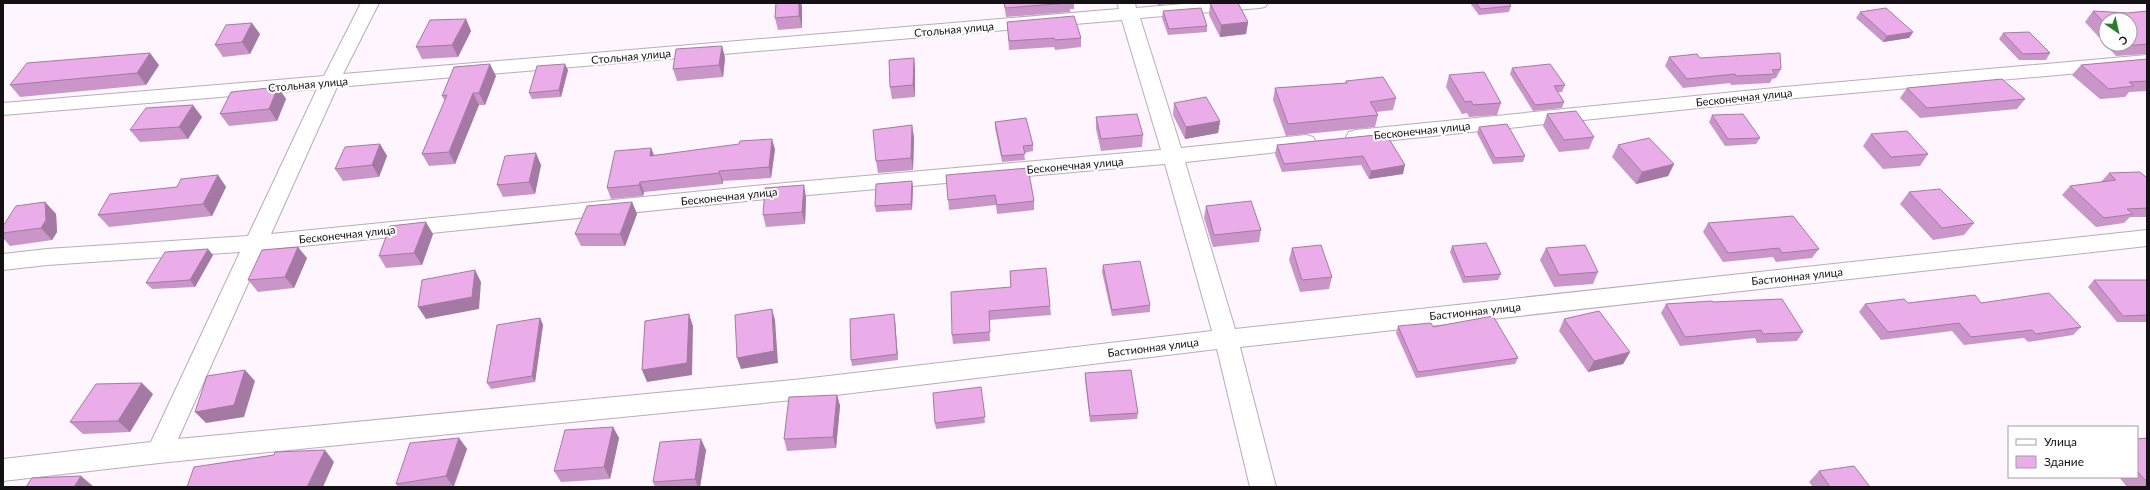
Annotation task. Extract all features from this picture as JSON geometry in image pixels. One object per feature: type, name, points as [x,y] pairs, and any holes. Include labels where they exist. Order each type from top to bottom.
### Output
[{"type":"street","points":[[160,452],[330,82],[370,3]]},
{"type":"street","name":"Стольная улица","points":[[3,109],[330,82],[1127,8],[1259,3]]},
{"type":"street","points":[[1127,8],[1174,156],[1226,339],[1263,487]]},
{"type":"street","name":"Бесконечная улица","points":[[3,262],[47,257],[256,243],[785,190],[1174,156],[1784,93],[2147,60]]},
{"type":"street","name":"Бастионная улица","points":[[3,470],[160,452],[803,389],[1226,339],[2147,238]]},
{"type":"building","points":[[776,3],[799,3],[799,16],[775,18]]},
{"type":"building","points":[[1004,3],[1068,3],[1005,8]]},
{"type":"building","points":[[1210,3],[1238,3],[1248,22],[1221,25]]},
{"type":"building","points":[[1476,3],[1509,3],[1511,6],[1481,9]]},
{"type":"building","points":[[1201,8],[1207,26],[1169,29],[1163,11]]},
{"type":"building","points":[[1886,8],[1913,32],[1887,36],[1860,12]]},
{"type":"building","points":[[2093,11],[2110,12],[2098,12],[2098,16]]},
{"type":"building","points":[[2147,11],[2147,44],[2138,45],[2138,12]]},
{"type":"building","points":[[1074,16],[1081,38],[1009,41],[1007,22]]},
{"type":"building","points":[[466,19],[452,45],[416,47],[430,20]]},
{"type":"building","points":[[252,23],[242,42],[215,45],[226,25]]},
{"type":"building","points":[[2029,32],[2050,53],[2023,54],[2003,33]]},
{"type":"building","points":[[722,46],[719,65],[673,69],[676,49]]},
{"type":"building","points":[[150,53],[137,73],[10,85],[27,63]]},
{"type":"building","points":[[1780,53],[1781,69],[1772,70],[1775,74],[1736,76],[1735,74],[1687,79],[1669,57],[1697,54],[1700,58]]},
{"type":"building","points":[[914,58],[913,85],[890,87],[889,60]]},
{"type":"building","points":[[2147,59],[2147,81],[2129,82],[2134,86],[2109,89],[2081,65]]},
{"type":"building","points":[[490,64],[479,93],[473,93],[449,152],[422,154],[447,95],[442,96],[454,67]]},
{"type":"building","points":[[565,64],[559,90],[529,93],[537,66]]},
{"type":"building","points":[[1550,64],[1565,85],[1554,86],[1564,102],[1535,105],[1512,68]]},
{"type":"building","points":[[1484,72],[1501,103],[1473,105],[1471,101],[1465,102],[1449,75]]},
{"type":"building","points":[[1383,77],[1396,98],[1370,102],[1378,115],[1288,124],[1275,88],[1347,83],[1346,81]]},
{"type":"building","points":[[2002,79],[2025,99],[1927,108],[1907,88]]},
{"type":"building","points":[[278,87],[269,109],[220,114],[231,92]]},
{"type":"building","points":[[1206,97],[1220,121],[1186,127],[1174,103]]},
{"type":"building","points":[[193,105],[179,127],[130,130],[146,108]]},
{"type":"building","points":[[1576,111],[1594,137],[1564,140],[1547,114]]},
{"type":"building","points":[[1137,114],[1143,135],[1101,139],[1096,117]]},
{"type":"building","points":[[1743,114],[1760,138],[1728,139],[1712,115]]},
{"type":"building","points":[[1026,118],[1033,145],[1023,146],[1025,154],[1002,156],[995,122]]},
{"type":"building","points":[[1507,124],[1525,156],[1495,158],[1479,127]]},
{"type":"building","points":[[912,125],[911,158],[876,161],[873,130]]},
{"type":"building","points":[[1907,131],[1928,154],[1891,157],[1871,134]]},
{"type":"building","points":[[1386,134],[1405,165],[1371,171],[1363,156],[1284,164],[1277,145]]},
{"type":"building","points":[[1649,138],[1674,164],[1642,172],[1618,145]]},
{"type":"building","points":[[772,139],[769,167],[719,171],[719,173],[640,182],[639,185],[607,188],[615,151],[651,148],[650,156],[739,144],[740,141]]},
{"type":"building","points":[[380,144],[372,165],[335,169],[345,147]]},
{"type":"building","points":[[536,153],[529,182],[497,185],[505,156]]},
{"type":"building","points":[[1028,168],[1034,201],[997,205],[995,195],[948,200],[946,175]]},
{"type":"building","points":[[2140,172],[2147,178],[2147,208],[2127,209],[2133,214],[2104,218],[2070,186],[2116,180],[2109,173]]},
{"type":"building","points":[[218,175],[203,204],[98,215],[110,194],[177,187],[181,179]]},
{"type":"building","points":[[912,181],[911,204],[875,206],[876,184]]},
{"type":"building","points":[[804,185],[802,212],[763,215],[765,188]]},
{"type":"building","points":[[1940,189],[1974,223],[1942,228],[1909,192]]},
{"type":"building","points":[[1251,201],[1261,230],[1214,235],[1206,206]]},
{"type":"building","points":[[45,202],[46,220],[41,228],[3,233],[3,226],[16,206]]},
{"type":"building","points":[[632,202],[620,234],[575,234],[587,206]]},
{"type":"building","points":[[1793,216],[1819,249],[1782,253],[1779,248],[1728,253],[1708,223]]},
{"type":"building","points":[[426,222],[414,253],[379,256],[390,226]]},
{"type":"building","points":[[1486,243],[1501,274],[1465,277],[1452,246]]},
{"type":"building","points":[[1321,245],[1332,277],[1302,280],[1292,248]]},
{"type":"building","points":[[1585,245],[1598,272],[1559,275],[1546,248]]},
{"type":"building","points":[[298,247],[285,277],[248,280],[262,250]]},
{"type":"building","points":[[208,249],[190,280],[146,283],[165,252]]},
{"type":"building","points":[[1140,261],[1150,305],[1112,310],[1103,265]]},
{"type":"building","points":[[1046,268],[1050,306],[989,311],[990,332],[952,335],[951,292],[1011,287],[1010,271]]},
{"type":"building","points":[[475,270],[472,297],[418,307],[422,280]]},
{"type":"building","points":[[2094,280],[2147,280],[2147,315],[2123,316]]},
{"type":"building","points":[[2049,293],[2081,327],[2036,334],[2032,330],[1971,337],[1959,323],[1888,332],[1865,304],[1904,299],[1908,303],[1975,295],[1981,303]]},
{"type":"building","points":[[1782,299],[1803,332],[1763,334],[1761,330],[1685,337],[1666,304],[1712,301]]},
{"type":"building","points":[[772,309],[774,351],[737,358],[735,315]]},
{"type":"building","points":[[1599,311],[1630,352],[1594,361],[1564,319]]},
{"type":"building","points":[[689,314],[687,363],[642,370],[645,321]]},
{"type":"building","points":[[894,314],[897,354],[851,360],[850,319]]},
{"type":"building","points":[[1493,316],[1518,358],[1418,372],[1398,326],[1431,323],[1433,327]]},
{"type":"building","points":[[540,318],[532,376],[487,383],[497,325]]},
{"type":"building","points":[[245,370],[234,405],[195,412],[207,376]]},
{"type":"building","points":[[1131,370],[1138,413],[1090,416],[1085,373]]},
{"type":"building","points":[[142,383],[118,421],[70,422],[96,384]]},
{"type":"building","points":[[981,387],[985,417],[935,423],[933,393]]},
{"type":"building","points":[[837,395],[833,437],[784,439],[789,397]]},
{"type":"building","points":[[613,427],[604,467],[554,471],[565,430]]},
{"type":"building","points":[[459,438],[446,476],[396,484],[410,443]]},
{"type":"building","points":[[2147,438],[2147,480],[2145,480],[2138,472],[2138,439]]},
{"type":"building","points":[[701,439],[695,479],[653,482],[660,442]]},
{"type":"building","points":[[325,450],[307,487],[187,487],[194,467],[274,455],[275,452]]},
{"type":"building","points":[[1854,466],[1870,487],[1830,487],[1819,471]]},
{"type":"building","points":[[81,476],[74,487],[26,487],[32,478]]}]
